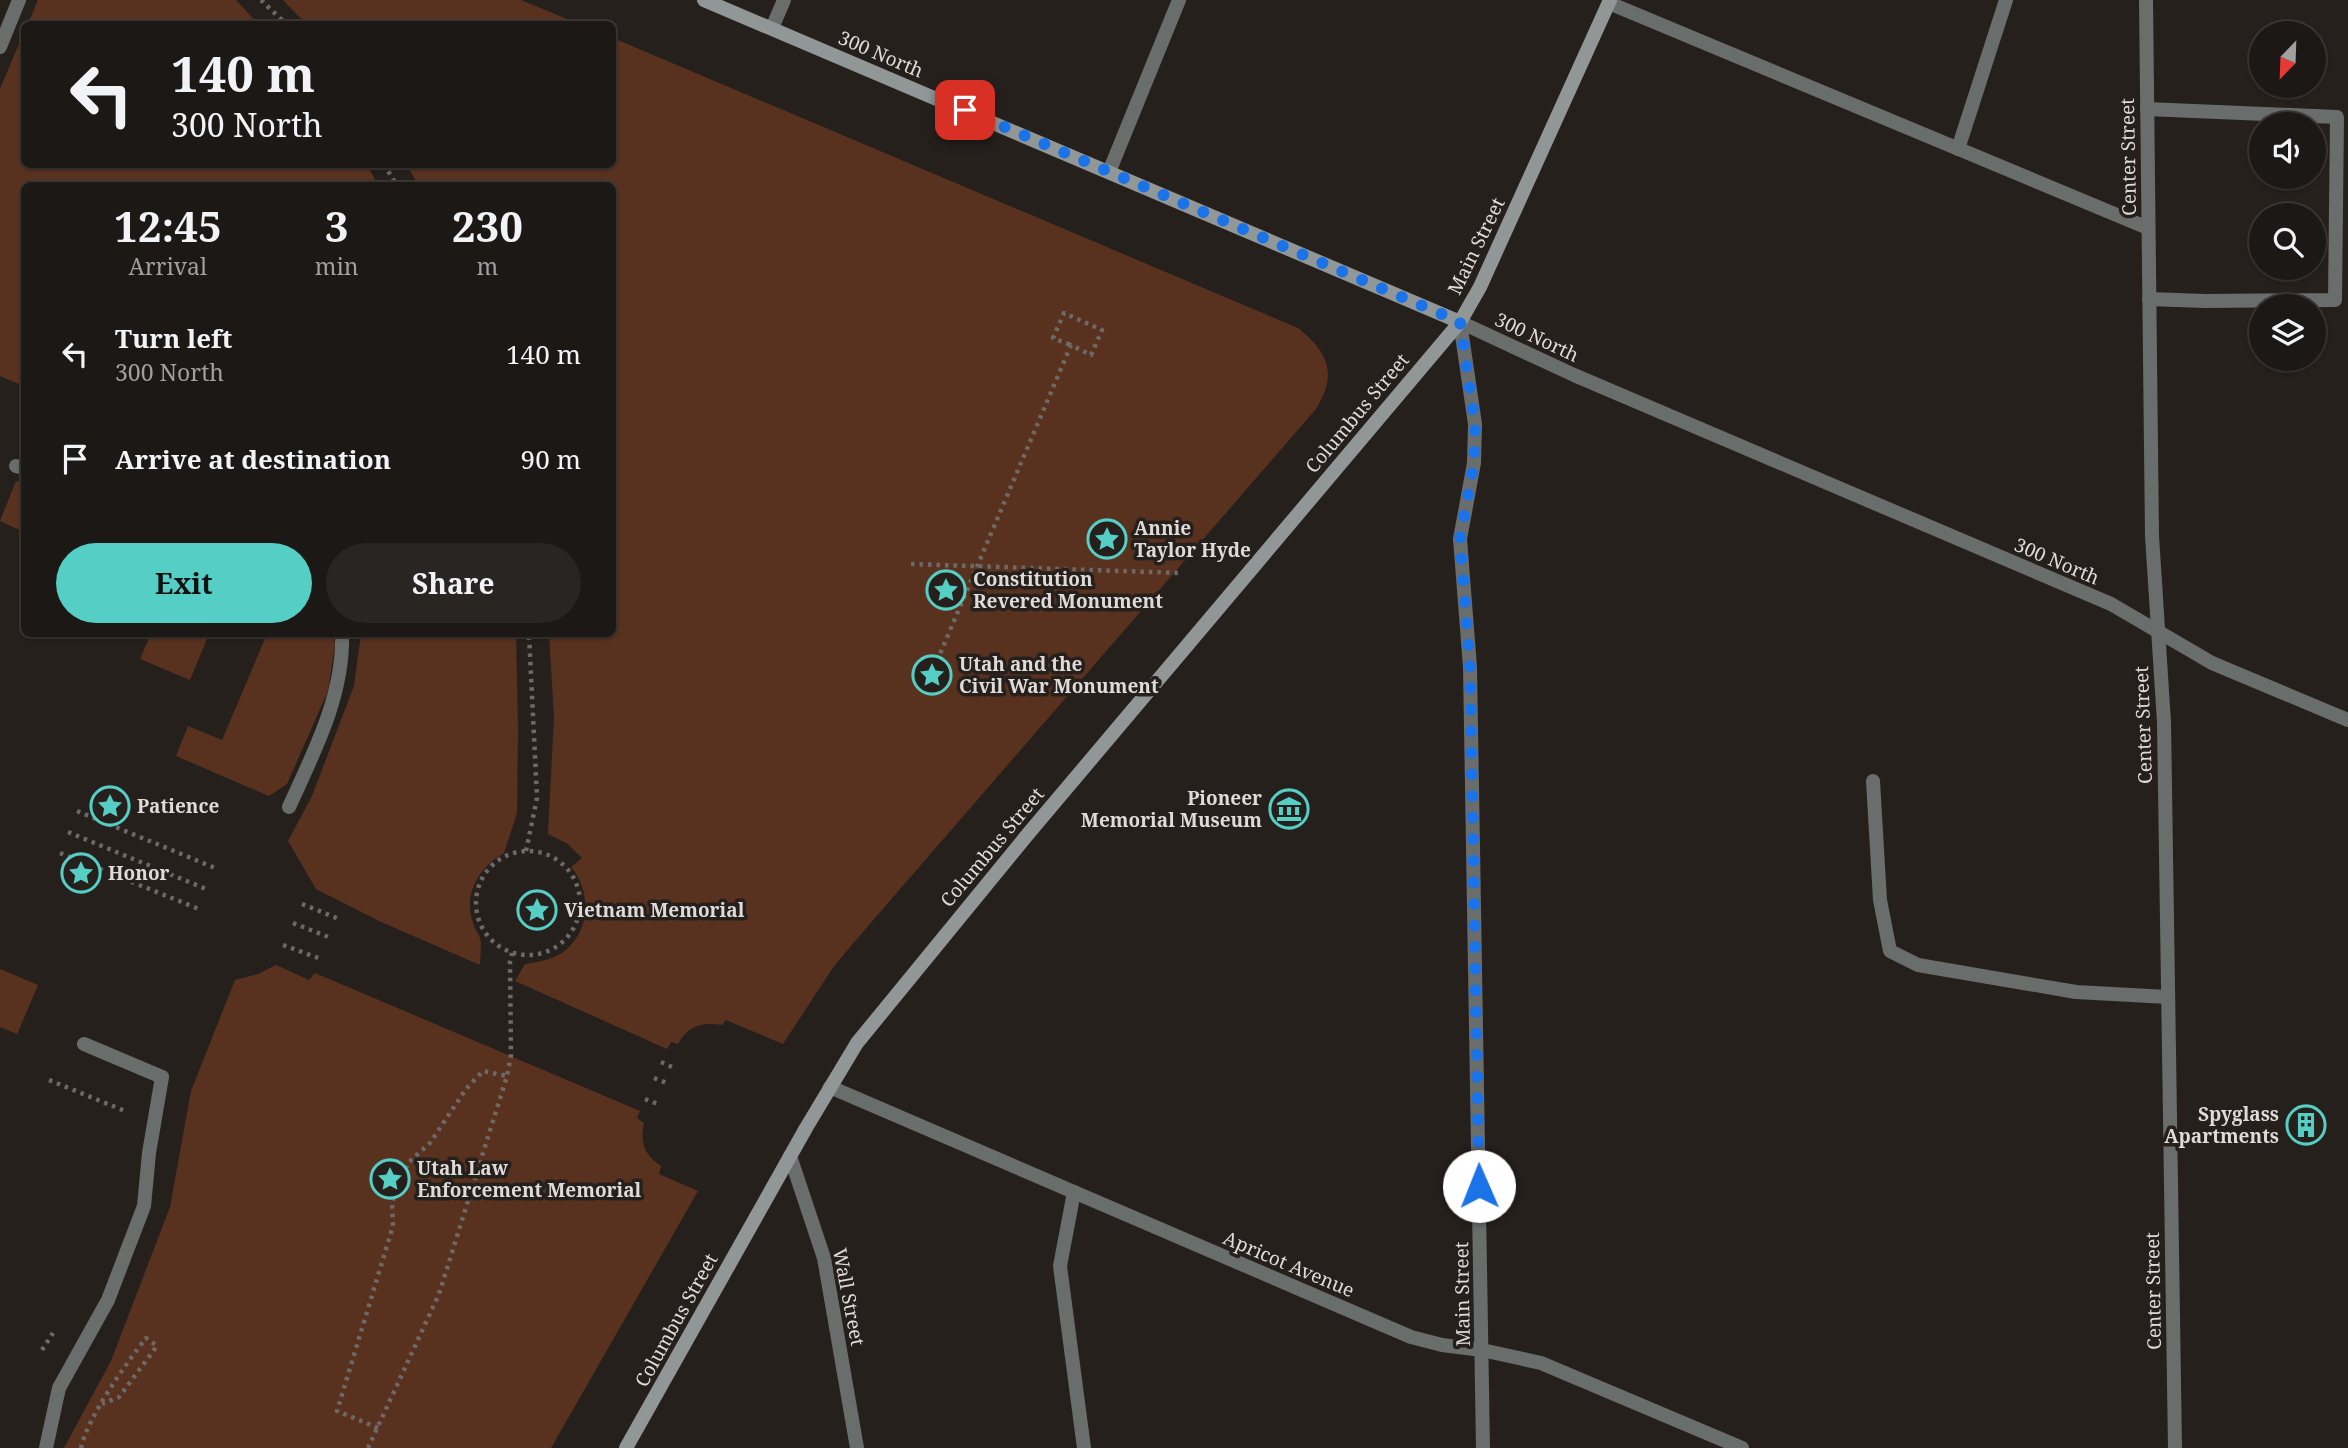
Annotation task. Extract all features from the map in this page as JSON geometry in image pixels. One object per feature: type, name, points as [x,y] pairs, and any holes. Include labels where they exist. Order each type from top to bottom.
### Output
[{"type":"main road","name":"300 North","points":[[704,0],[1460,322]]},
{"type":"main road","name":"Main Street","points":[[1460,322],[1480,287],[1610,1]]},
{"type":"main road","name":"Columbus Street","points":[[626,1448],[857,1042],[1028,834],[1460,322]]},
{"type":"street","points":[[0,47],[19,0]]},
{"type":"street","points":[[772,29],[784,0]]},
{"type":"street","points":[[1109,172],[1180,0]]},
{"type":"street","points":[[1958,149],[2006,0]]},
{"type":"street","name":"Center Street","points":[[2146,0],[2152,536],[2164,722],[2175,1448]]},
{"type":"street","points":[[1610,1],[2148,228]]},
{"type":"street","points":[[2147,109],[2337,117],[2335,300],[2149,299]]},
{"type":"street","name":"300 North","points":[[1460,322],[1574,375],[2111,604],[2212,663],[2348,720]]},
{"type":"street","name":"Main Street","points":[[1460,322],[1475,424],[1474,463],[1460,539],[1470,667],[1483,1448]]},
{"type":"street","points":[[289,807],[330,712],[342,654],[342,637]]},
{"type":"street","points":[[1874,781],[1880,900],[1890,951],[1918,965],[2063,990],[2168,997]]},
{"type":"street","points":[[46,1448],[59,1388],[108,1300],[144,1206],[149,1153],[162,1077],[84,1044]]},
{"type":"street","name":"Apricot Avenue","points":[[830,1087],[1411,1337],[1541,1363],[1742,1448]]},
{"type":"street","name":"Wall Street","points":[[790,1156],[824,1258],[857,1448]]},
{"type":"street","points":[[1074,1192],[1060,1266],[1084,1448]]},
{"type":"path","points":[[261,0],[283,21]]},
{"type":"path","points":[[1064,313],[1102,330],[1091,355],[1071,345],[1053,338],[1064,313]]},
{"type":"path","points":[[937,661],[1071,345]]},
{"type":"path","points":[[911,565],[1181,573]]},
{"type":"path","points":[[526,851],[537,798],[529,637]]},
{"type":"path","points":[[77,811],[215,868]]},
{"type":"path","points":[[68,832],[206,889]]},
{"type":"path","points":[[526,851],[538,851],[554,857],[568,868],[577,883],[581,899],[579,916],[572,932],[561,945],[546,953],[529,955],[512,953],[496,945],[484,932],[477,916],[476,899],[480,882],[490,867],[503,856],[526,851]]},
{"type":"path","points":[[60,853],[199,909]]},
{"type":"path","points":[[302,904],[339,919]]},
{"type":"path","points":[[293,923],[331,938]]},
{"type":"path","points":[[283,945],[321,959]]},
{"type":"path","points":[[368,1448],[439,1294],[507,1076],[511,1055],[512,953]]},
{"type":"path","points":[[661,1062],[674,1068]]},
{"type":"path","points":[[378,1428],[337,1411],[393,1226],[392,1202],[408,1163],[430,1143],[466,1089],[483,1071],[507,1076]]},
{"type":"path","points":[[654,1078],[668,1084]]},
{"type":"path","points":[[49,1080],[125,1111],[125,1124]]},
{"type":"path","points":[[645,1099],[660,1105]]},
{"type":"path","points":[[42,1350],[55,1332]]},
{"type":"path","points":[[81,1448],[102,1404],[124,1367],[146,1338],[157,1346],[119,1397],[102,1404]]},
{"type":"shaded area","points":[[38,0],[236,0],[255,21],[29,21]]},
{"type":"shaded area","points":[[283,0],[521,0],[572,21],[303,21]]},
{"type":"shaded area","points":[[21,39],[21,168],[369,168],[376,182],[21,182],[21,385],[0,376],[0,89]]},
{"type":"shaded area","points":[[616,39],[1298,328],[1323,355],[1328,374],[1327,385],[1316,409],[834,966],[783,1044],[726,1020],[722,1025],[697,1026],[686,1033],[678,1044],[671,1042],[667,1049],[515,981],[525,964],[553,958],[567,949],[581,930],[586,909],[582,887],[571,867],[582,858],[568,844],[548,834],[554,716],[549,637],[616,637],[616,182],[416,182],[409,168],[616,168]]},
{"type":"shaded area","points":[[16,481],[21,483],[21,531],[0,521]]},
{"type":"shaded area","points":[[150,637],[208,637],[190,680],[140,659]]},
{"type":"shaded area","points":[[266,637],[334,637],[335,644],[328,691],[287,784],[269,796],[176,756],[188,726],[222,740]]},
{"type":"shaded area","points":[[361,637],[516,637],[517,813],[504,853],[487,866],[475,882],[472,892],[470,912],[481,941],[480,965],[379,921],[316,889],[288,841],[312,796],[354,686]]},
{"type":"shaded area","points":[[276,965],[309,980],[315,973],[640,1111],[637,1118],[644,1123],[645,1148],[661,1166],[659,1174],[698,1191],[551,1448],[64,1448],[111,1361],[170,1207],[191,1091],[235,980],[258,974]]},
{"type":"shaded area","points":[[0,969],[38,985],[17,1034],[0,1027]]},
{"type":"place","name":"Annie Taylor Hyde","points":[[1107,539]]},
{"type":"place","name":"Constitution Revered Monument","points":[[946,590]]},
{"type":"place","name":"Utah and the Civil War Monument","points":[[932,675]]},
{"type":"place","name":"Patience","points":[[110,806]]},
{"type":"place","name":"Pioneer Memorial Museum","points":[[1289,809]]},
{"type":"place","name":"Honor","points":[[81,873]]},
{"type":"place","name":"Vietnam Memorial","points":[[537,910]]},
{"type":"place","name":"Spyglass Apartments","points":[[2306,1125]]},
{"type":"place","name":"Utah Law Enforcement Memorial","points":[[390,1179]]},
{"type":"route","points":[[965,110],[1460,322],[1475,424],[1474,463],[1460,539],[1470,667],[1479,1186]]}]
